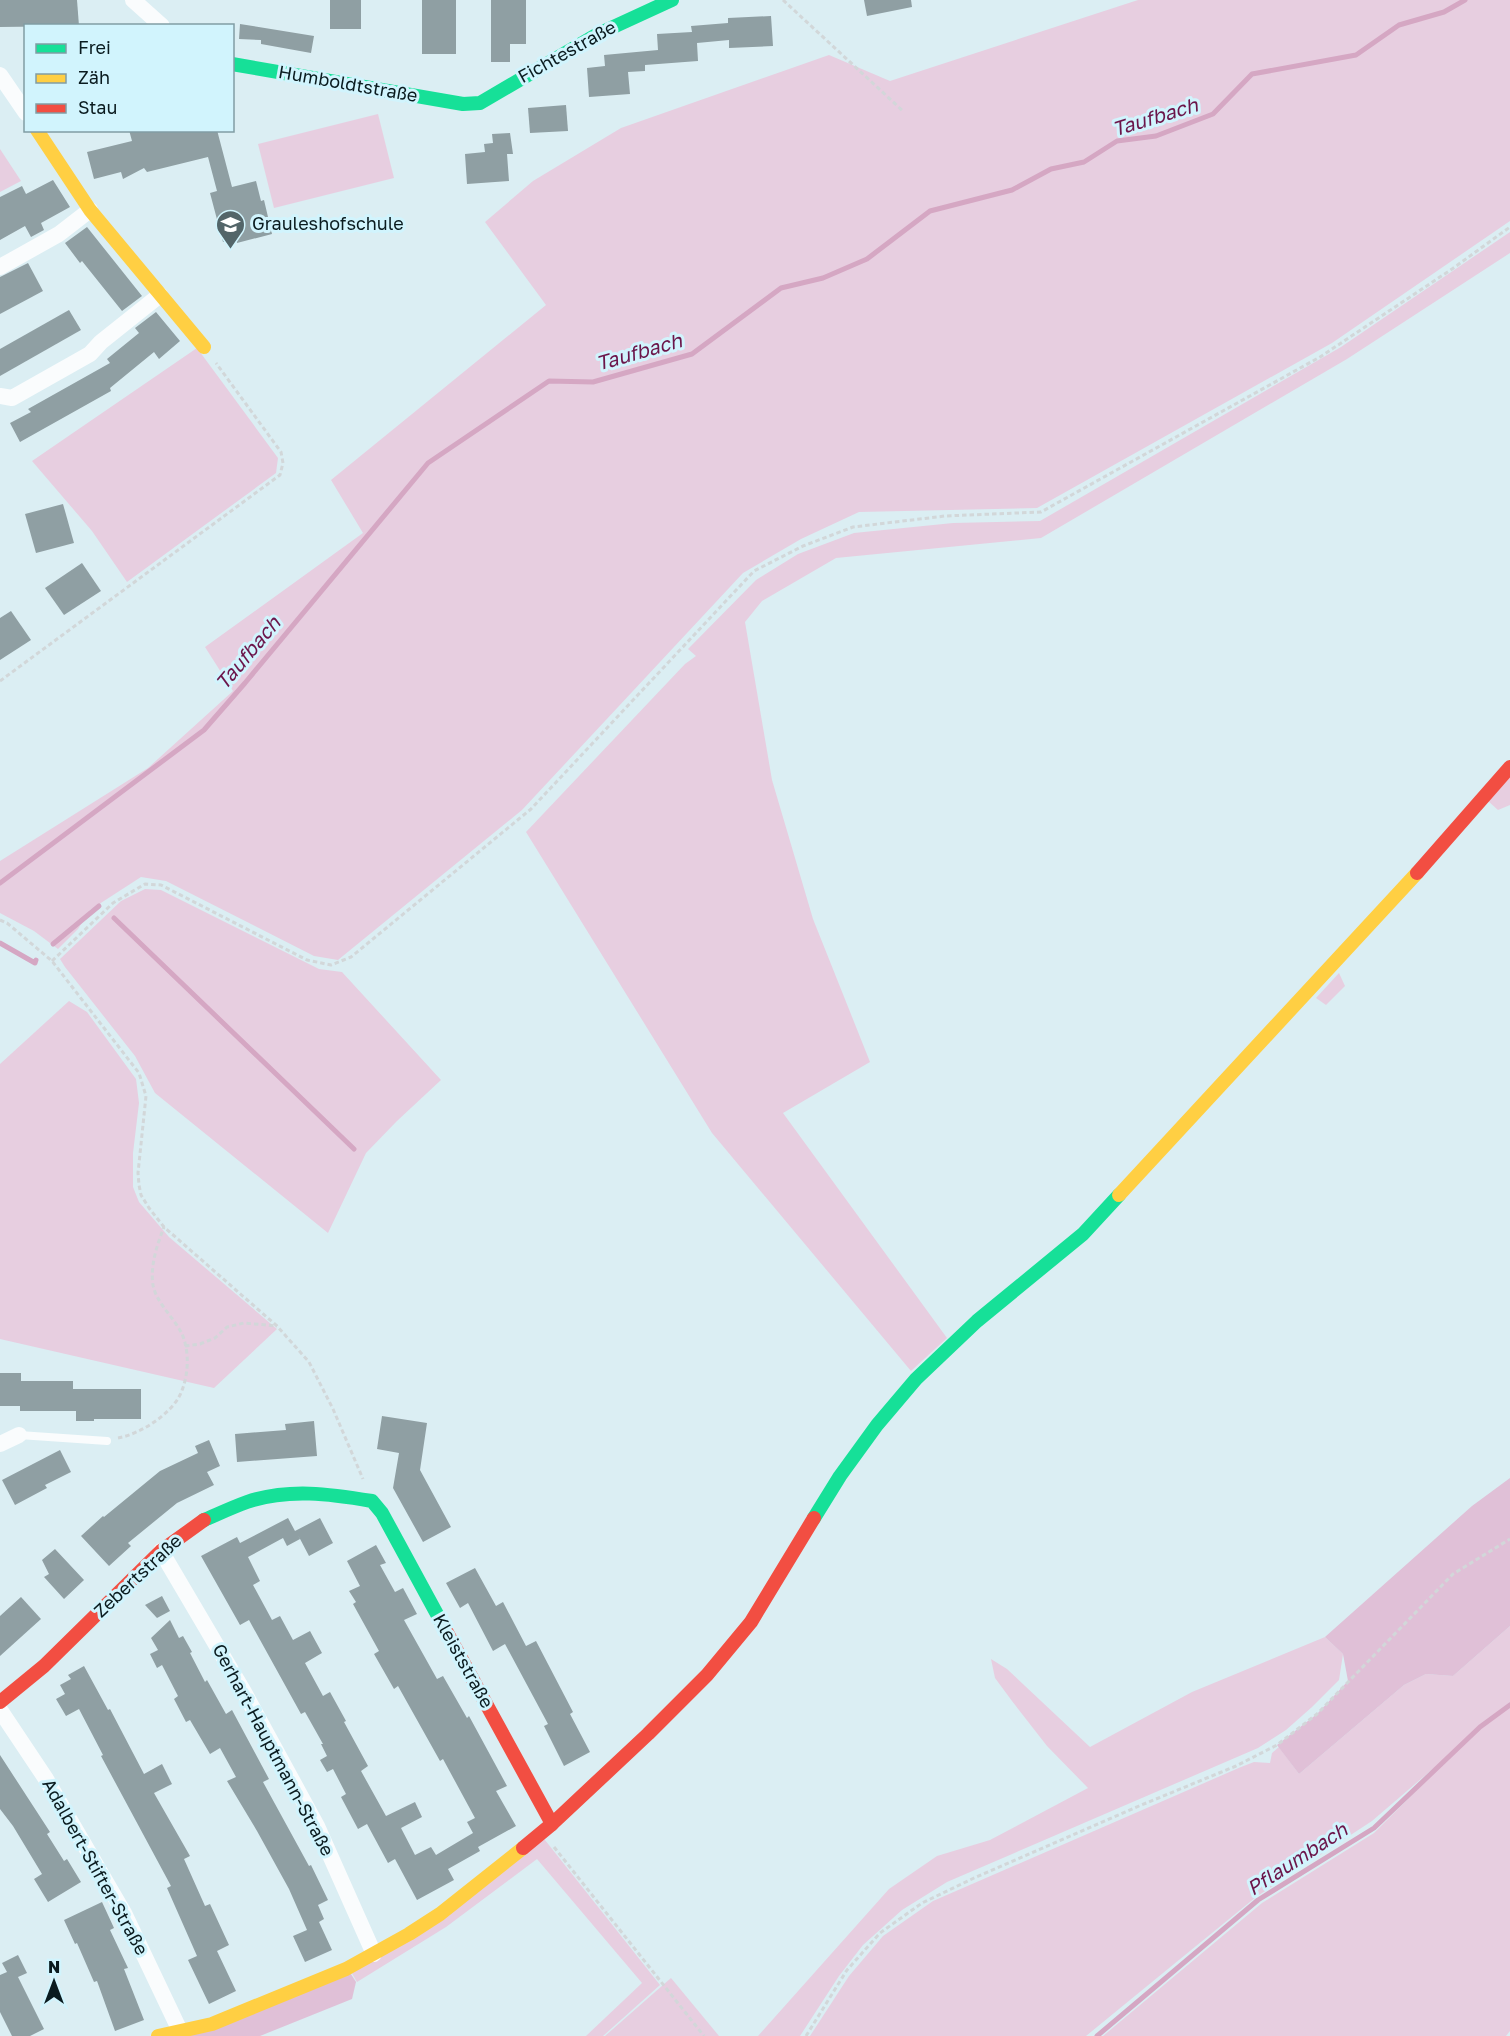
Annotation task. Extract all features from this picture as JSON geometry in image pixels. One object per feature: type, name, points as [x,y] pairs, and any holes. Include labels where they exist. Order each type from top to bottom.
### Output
[{"type":"street","points":[[133,0],[160,24]]},
{"type":"street","name":"Fichtestraße","points":[[463,104],[480,103],[580,42],[639,13],[672,0]]},
{"type":"street","name":"Humboldtstraße","points":[[234,64],[463,104]]},
{"type":"street","points":[[0,75],[24,110]]},
{"type":"street","points":[[38,132],[90,210],[204,347]]},
{"type":"street","points":[[0,267],[59,234],[90,210]]},
{"type":"street","points":[[0,396],[12,398],[90,354],[101,342],[160,295]]},
{"type":"street","points":[[158,2036],[212,2024],[346,1969],[440,1914],[547,1828],[690,1692],[751,1622],[840,1476],[877,1425],[916,1378],[977,1321],[1083,1234],[1414,877],[1510,767]]},
{"type":"street","points":[[0,1444],[18,1435]]},
{"type":"street","name":"Zebertstraße","points":[[0,1702],[44,1666],[161,1551],[202,1520],[249,1501],[287,1493],[332,1494],[372,1500]]},
{"type":"street","name":"Kleiststraße","points":[[372,1500],[382,1513],[547,1828]]},
{"type":"street","name":"Gerhart-Hauptmann-Straße","points":[[161,1551],[244,1692],[317,1826],[374,1954]]},
{"type":"street","name":"Adalbert-Stifter-Straße","points":[[0,1710],[46,1779],[124,1913],[180,2031]]},
{"type":"lane","points":[[18,1435],[107,1441]]},
{"type":"path","points":[[783,0],[904,112]]},
{"type":"path","points":[[52,961],[113,903],[146,884],[161,885],[307,960],[331,965],[351,957],[531,809],[754,571],[802,546],[853,527],[945,516],[1041,512],[1320,357],[1452,269],[1510,227]]},
{"type":"path","points":[[0,681],[280,475],[283,463],[281,452],[204,347]]},
{"type":"path","points":[[0,920],[52,961],[139,1073],[146,1096],[138,1173],[141,1196],[164,1227],[277,1326],[309,1362],[333,1409],[372,1500]]},
{"type":"path","points":[[107,1441],[126,1437],[168,1411],[180,1395],[186,1375],[187,1352],[181,1333],[153,1287],[153,1262],[164,1227]]},
{"type":"path","points":[[185,1346],[200,1344],[214,1338],[227,1327],[244,1323],[277,1326]]},
{"type":"path","points":[[806,2036],[847,1970],[880,1933],[922,1903],[1118,1815],[1236,1766],[1277,1745],[1317,1714],[1453,1574],[1510,1539]]},
{"type":"path","points":[[547,1828],[704,2036]]},
{"type":"shaded area","points":[[1138,0],[1510,0],[1510,221],[1332,343],[1037,508],[859,512],[801,539],[743,573],[522,810],[338,960],[314,956],[166,881],[141,877],[90,910],[78,929],[58,949],[34,931],[0,913],[0,861],[148,768],[233,691],[205,647],[363,533],[331,480],[546,305],[485,222],[533,181],[621,128],[829,55],[890,81]]},
{"type":"shaded area","points":[[378,114],[394,178],[274,208],[258,144]]},
{"type":"shaded area","points":[[0,149],[21,181],[0,192]]},
{"type":"shaded area","points":[[1510,232],[1510,253],[1347,359],[1041,538],[836,558],[762,601],[745,622],[772,780],[813,919],[870,1062],[783,1113],[947,1338],[911,1371],[712,1133],[526,832],[685,664],[696,656],[688,649],[756,580],[798,554],[854,533],[953,523],[1040,521],[1341,347]]},
{"type":"shaded area","points":[[197,348],[278,458],[276,473],[127,582],[92,531],[32,461]]},
{"type":"shaded area","points":[[1510,777],[1510,805],[1498,810],[1488,801]]},
{"type":"shaded area","points":[[145,889],[161,890],[319,969],[342,972],[441,1080],[366,1153],[328,1233],[155,1093],[135,1056],[60,959],[121,901]]},
{"type":"shaded area","points":[[1339,973],[1345,986],[1326,1005],[1316,998]]},
{"type":"shaded area","points":[[69,1001],[87,1012],[136,1079],[139,1103],[133,1153],[133,1187],[139,1202],[169,1237],[277,1329],[214,1388],[0,1339],[0,1064]]},
{"type":"shaded area","points":[[1510,1478],[1510,1626],[1453,1676],[1426,1674],[1404,1685],[1299,1774],[1277,1745],[1317,1714],[1348,1681],[1343,1654],[1325,1637],[1472,1506]]},
{"type":"shaded area","points":[[1510,1626],[1510,1704],[1495,1716],[1510,1706],[1510,2031],[1506,2036],[1103,2036],[1262,1903],[1374,1833],[1471,1736],[1372,1821],[1256,1897],[1086,2036],[810,2036],[849,1976],[883,1936],[933,1901],[1241,1767],[1254,1762],[1270,1763],[1272,1753],[1279,1747],[1299,1774],[1404,1685],[1426,1674],[1453,1676]]},
{"type":"shaded area","points":[[1325,1637],[1343,1654],[1339,1680],[1286,1730],[1258,1748],[947,1882],[902,1910],[863,1945],[839,1976],[800,2036],[758,2036],[889,1889],[937,1856],[990,1840],[1088,1788],[1047,1746],[1012,1701],[995,1678],[991,1659],[1007,1669],[1090,1747],[1192,1692]]},
{"type":"shaded area","points":[[541,1835],[660,1985],[603,2036],[586,2036],[642,1983],[537,1859],[446,1927],[357,1982],[350,1970]]},
{"type":"shaded area","points":[[349,1971],[356,1982],[352,1999],[260,2036],[172,2036]]},
{"type":"shaded area","points":[[671,1978],[719,2036],[605,2036]]},
{"type":"building","points":[[0,0],[77,0],[79,24],[24,24],[24,27],[0,27]]},
{"type":"building","points":[[330,0],[361,0],[361,29],[330,29]]},
{"type":"building","points":[[422,0],[456,0],[456,54],[422,54]]},
{"type":"building","points":[[491,0],[526,0],[526,44],[510,44],[510,62],[491,62]]},
{"type":"building","points":[[864,0],[911,0],[912,7],[867,16]]},
{"type":"building","points":[[771,16],[773,46],[729,48],[729,40],[697,43],[698,61],[645,65],[645,71],[628,72],[630,94],[589,97],[587,68],[605,66],[604,55],[658,50],[657,34],[692,32],[691,26],[728,23],[728,18]]},
{"type":"building","points":[[240,24],[314,36],[311,53],[261,44],[261,40],[239,39]]},
{"type":"building","points":[[566,105],[568,131],[530,133],[528,108]]},
{"type":"building","points":[[130,132],[218,132],[232,187],[256,181],[261,201],[264,200],[272,234],[237,243],[236,239],[223,242],[210,193],[217,191],[208,157],[147,172],[144,168],[123,179],[121,172],[94,179],[87,152],[132,141]]},
{"type":"building","points":[[510,133],[513,154],[507,154],[509,181],[467,184],[465,154],[485,152],[484,144],[493,143],[492,134]]},
{"type":"building","points":[[53,180],[70,207],[41,223],[44,230],[31,237],[25,226],[0,240],[0,197],[22,186],[26,194]]},
{"type":"building","points":[[87,227],[142,296],[122,311],[65,243]]},
{"type":"building","points":[[28,263],[43,291],[0,314],[0,277]]},
{"type":"building","points":[[69,310],[81,330],[0,376],[0,349]]},
{"type":"building","points":[[156,312],[180,341],[159,359],[154,352],[110,388],[111,391],[20,442],[10,423],[31,412],[28,409],[110,363],[107,359],[139,333],[135,328]]},
{"type":"building","points":[[63,504],[74,543],[36,553],[25,514]]},
{"type":"building","points":[[82,563],[101,591],[64,615],[45,588]]},
{"type":"building","points":[[11,611],[31,640],[0,660],[0,618]]},
{"type":"building","points":[[0,1373],[21,1373],[21,1381],[73,1381],[73,1389],[141,1389],[141,1419],[76,1421],[76,1411],[20,1411],[20,1406],[0,1406]]},
{"type":"building","points":[[382,1416],[427,1423],[420,1470],[451,1527],[423,1542],[393,1488],[399,1453],[377,1449]]},
{"type":"building","points":[[314,1421],[317,1456],[237,1462],[235,1434],[286,1430],[285,1424]]},
{"type":"building","points":[[209,1440],[220,1466],[207,1472],[214,1485],[177,1503],[128,1543],[131,1546],[109,1566],[81,1536],[160,1471],[198,1453],[195,1446]]},
{"type":"building","points":[[60,1450],[71,1472],[45,1485],[47,1488],[15,1505],[2,1480]]},
{"type":"building","points":[[288,1518],[295,1531],[320,1518],[333,1543],[309,1556],[298,1535],[300,1539],[287,1546],[283,1538],[248,1557],[260,1581],[253,1585],[272,1620],[280,1616],[293,1640],[310,1631],[322,1653],[305,1663],[323,1696],[330,1692],[346,1721],[344,1722],[368,1766],[361,1771],[386,1816],[415,1802],[422,1817],[401,1828],[415,1855],[431,1847],[436,1855],[473,1833],[467,1822],[475,1818],[443,1759],[440,1761],[398,1686],[394,1689],[374,1654],[379,1651],[353,1604],[356,1602],[349,1591],[360,1586],[347,1561],[376,1545],[386,1563],[380,1565],[395,1592],[403,1588],[417,1614],[404,1620],[437,1679],[443,1676],[467,1718],[469,1716],[507,1786],[496,1791],[516,1826],[478,1847],[480,1851],[448,1869],[454,1880],[417,1900],[395,1859],[388,1863],[367,1824],[358,1829],[341,1797],[346,1794],[333,1769],[327,1772],[320,1760],[327,1756],[305,1712],[301,1714],[249,1620],[240,1625],[201,1556],[237,1537],[240,1543]]},
{"type":"building","points":[[55,1549],[84,1580],[64,1599],[44,1577],[49,1574],[42,1560]]},
{"type":"building","points":[[475,1568],[496,1606],[503,1602],[526,1646],[536,1641],[573,1712],[570,1714],[590,1752],[564,1766],[544,1726],[548,1724],[505,1644],[493,1651],[468,1603],[460,1608],[446,1583]]},
{"type":"building","points":[[162,1596],[170,1611],[157,1618],[145,1605]]},
{"type":"building","points":[[21,1597],[41,1619],[0,1656],[0,1616]]},
{"type":"building","points":[[170,1620],[179,1638],[183,1636],[205,1682],[207,1680],[226,1714],[232,1710],[269,1779],[263,1782],[309,1866],[311,1865],[328,1900],[318,1905],[324,1919],[319,1922],[332,1950],[305,1962],[293,1936],[307,1930],[289,1889],[227,1781],[236,1777],[220,1748],[210,1754],[190,1720],[186,1722],[174,1699],[178,1696],[162,1665],[157,1668],[150,1654],[158,1650],[151,1638]]},
{"type":"building","points":[[84,1666],[108,1710],[110,1709],[144,1774],[162,1764],[172,1784],[154,1793],[190,1856],[184,1859],[205,1906],[210,1904],[229,1945],[217,1951],[236,1991],[209,2004],[188,1960],[197,1956],[167,1888],[171,1886],[101,1756],[103,1755],[79,1709],[66,1716],[56,1699],[65,1694],[60,1685],[71,1679],[68,1675]]},
{"type":"building","points":[[0,1755],[50,1832],[47,1834],[64,1861],[67,1859],[81,1882],[48,1902],[34,1879],[42,1874],[0,1809]]},
{"type":"building","points":[[102,1902],[114,1928],[110,1930],[128,1968],[124,1969],[144,2020],[115,2031],[97,1981],[94,1982],[64,1920]]},
{"type":"building","points":[[18,1955],[27,1973],[18,1977],[44,2029],[30,2036],[12,2036],[0,2012],[0,1975],[7,1972],[2,1963]]},
{"type":"waterway","name":"Taufbach","points":[[0,883],[204,730],[428,463],[549,381],[593,382],[692,354],[781,288],[823,278],[867,259],[930,211],[1012,190],[1051,169],[1084,162],[1117,141],[1156,136],[1213,114],[1252,74],[1356,55],[1399,25],[1444,12],[1465,0]]},
{"type":"waterway","points":[[53,944],[99,906]]},
{"type":"waterway","points":[[114,918],[354,1149]]},
{"type":"waterway","points":[[0,943],[35,963],[36,960]]},
{"type":"waterway","name":"Pflaumbach","points":[[1097,2036],[1258,1900],[1374,1828],[1480,1727],[1510,1705]]},
{"type":"traffic: fast","points":[[234,64],[463,104],[480,103],[598,34],[672,0]]},
{"type":"traffic: fast","points":[[814,1518],[840,1476],[877,1425],[916,1379],[977,1321],[1083,1234],[1119,1195]]},
{"type":"traffic: fast","points":[[204,1520],[247,1502],[278,1495],[310,1494],[372,1501],[382,1513],[444,1627]]},
{"type":"traffic: slow","points":[[38,132],[90,210],[204,347]]},
{"type":"traffic: slow","points":[[1119,1195],[1417,873]]},
{"type":"traffic: slow","points":[[158,2036],[212,2024],[346,1969],[440,1914],[523,1848]]},
{"type":"traffic: jam","points":[[1417,873],[1510,767]]},
{"type":"traffic: jam","points":[[523,1848],[552,1824],[648,1734],[707,1675],[751,1622],[814,1518]]},
{"type":"traffic: jam","points":[[0,1702],[44,1666],[161,1551],[204,1520]]},
{"type":"traffic: jam","points":[[444,1627],[552,1824]]},
{"type":"place","name":"Grauleshofschule","points":[[231,250]]}]
